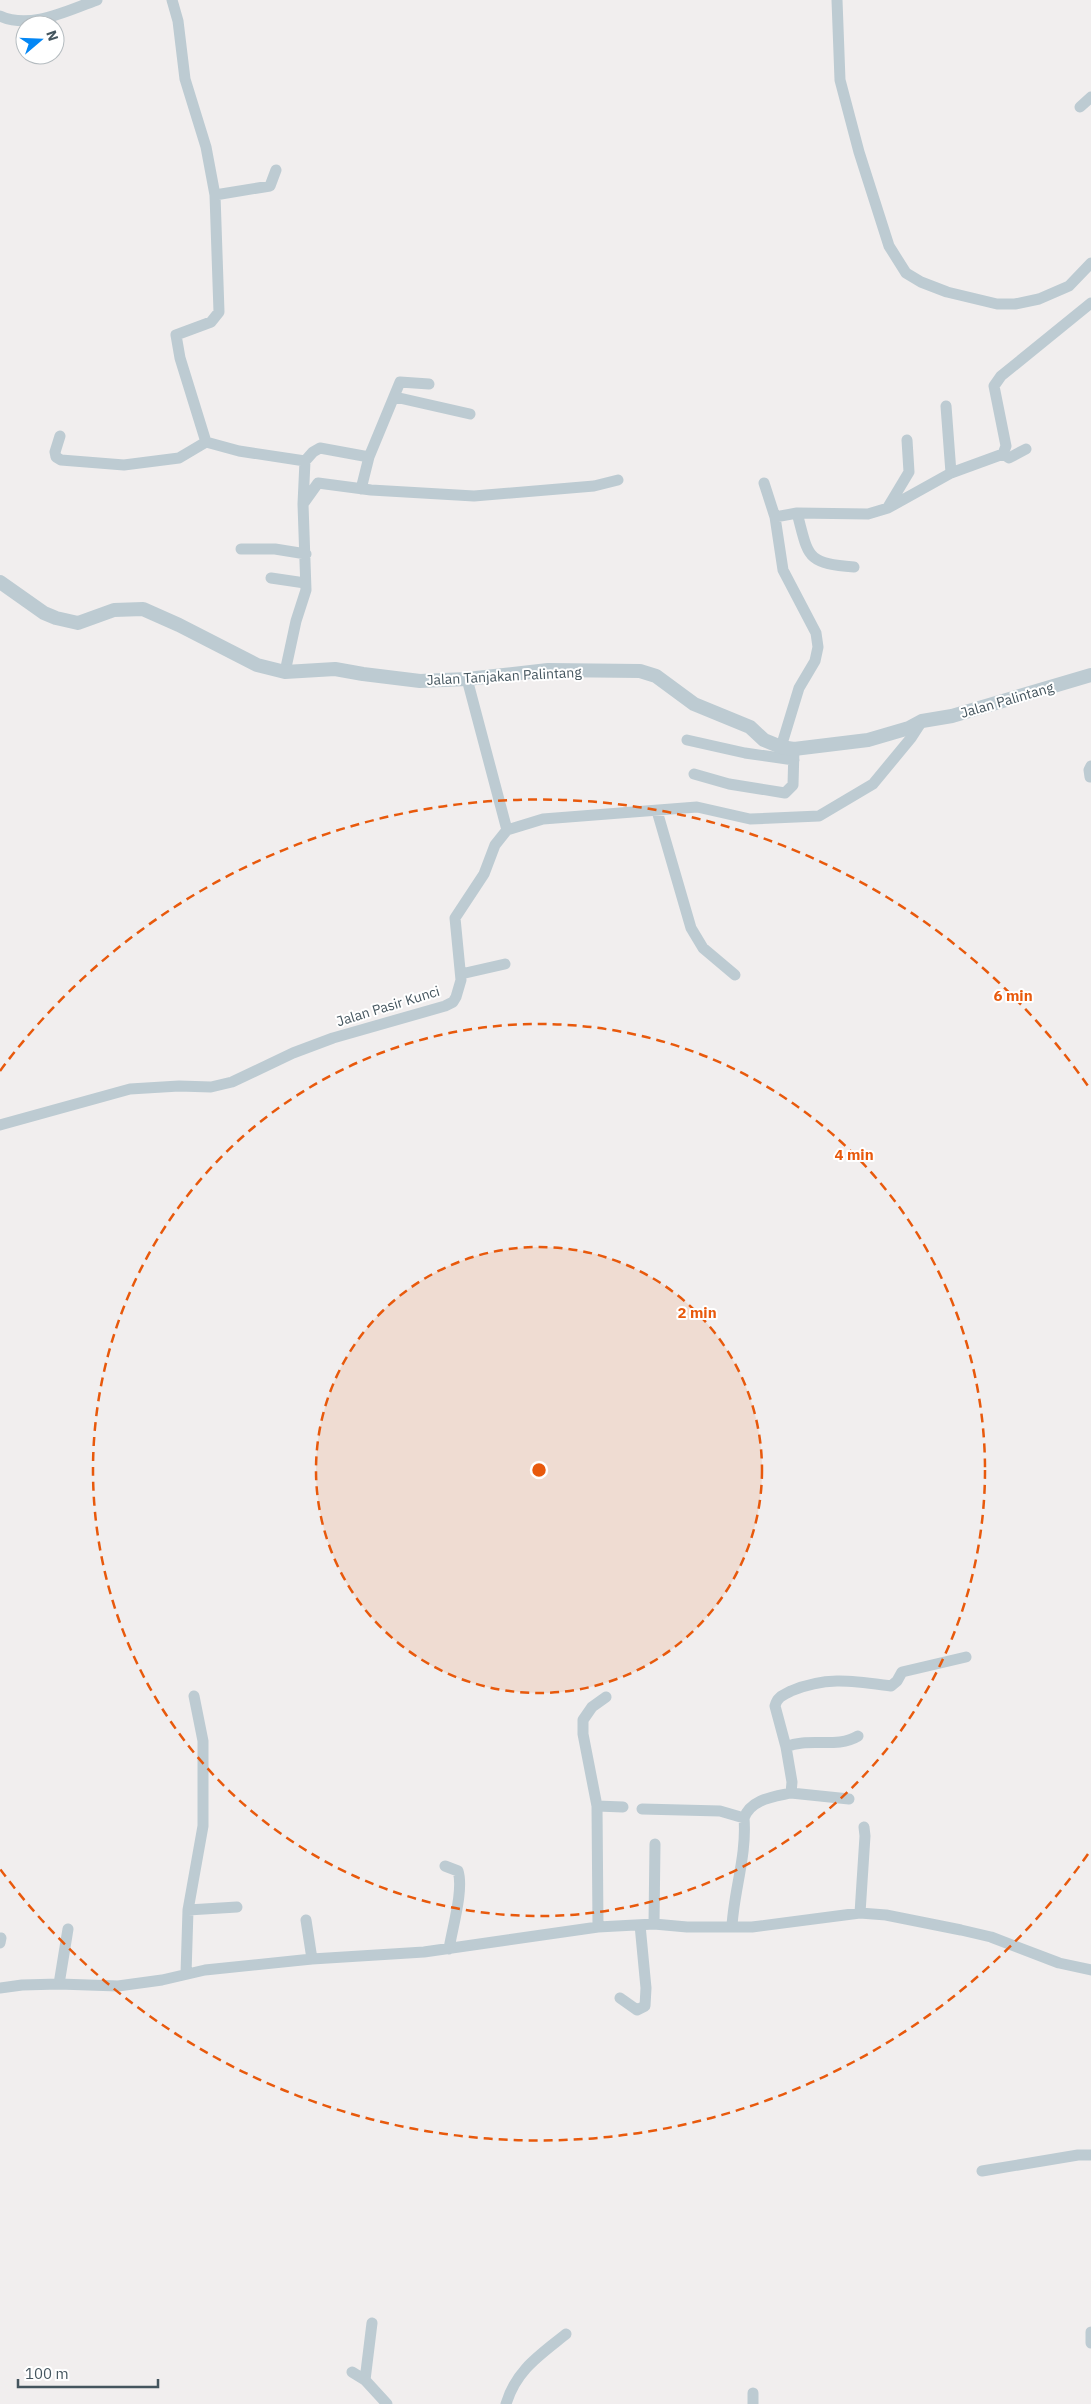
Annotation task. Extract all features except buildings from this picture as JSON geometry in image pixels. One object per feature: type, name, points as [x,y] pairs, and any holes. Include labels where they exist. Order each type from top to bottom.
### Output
[{"type":"street","points":[[0,16],[11,20],[34,20],[97,0]]},
{"type":"street","points":[[172,0],[178,21],[185,79],[206,147],[215,195],[219,312],[211,322],[178,333],[176,338],[206,442]]},
{"type":"street","points":[[837,0],[840,80],[859,152],[889,246],[906,273],[921,282],[947,292],[997,304],[1015,304],[1039,299],[1069,286],[1091,263]]},
{"type":"street","points":[[1080,106],[1091,97]]},
{"type":"street","points":[[215,195],[270,186],[276,170]]},
{"type":"street","points":[[775,518],[797,513],[868,514],[888,508],[951,473],[1003,454],[1006,446],[994,386],[1001,376],[1091,303]]},
{"type":"street","points":[[361,489],[369,458],[400,382],[429,384]]},
{"type":"street","points":[[394,397],[470,414]]},
{"type":"street","points":[[946,406],[951,473]]},
{"type":"street","points":[[60,436],[55,452],[56,457],[61,460],[124,465],[179,458],[206,442],[240,451],[305,461]]},
{"type":"street","points":[[888,508],[909,472],[907,440]]},
{"type":"street","points":[[285,672],[296,622],[306,590],[303,504],[305,461],[313,452],[320,448],[369,458]]},
{"type":"street","points":[[1003,454],[1009,458],[1026,449]]},
{"type":"street","points":[[303,504],[318,484],[361,489],[474,496],[594,486],[618,480]]},
{"type":"street","points":[[694,774],[729,784],[785,793],[793,786],[789,752],[799,688],[815,661],[818,647],[812,626],[783,570],[775,518],[764,483]]},
{"type":"street","points":[[797,513],[805,547],[812,559],[830,565],[854,567]]},
{"type":"street","points":[[241,549],[275,549],[306,554]]},
{"type":"street","points":[[270,578],[305,583]]},
{"type":"street","name":"Jalan Tanjakan Palintang","points":[[0,582],[44,613],[56,618],[78,623],[114,610],[143,609],[179,625],[257,665],[285,672],[335,669],[412,680],[467,679],[548,670],[640,671],[656,676],[694,704],[750,727],[764,740],[789,752]]},
{"type":"street","name":"Jalan Palintang","points":[[922,722],[952,716],[1091,674]]},
{"type":"street","points":[[467,679],[507,830],[543,819],[697,807],[750,819],[819,816],[873,784],[922,722]]},
{"type":"street","points":[[687,740],[745,753],[789,752],[868,740],[909,728],[922,722]]},
{"type":"street","points":[[657,811],[691,928],[703,948],[735,976]]},
{"type":"street","name":"Jalan Pasir Kunci","points":[[0,1125],[130,1089],[179,1086],[210,1087],[232,1082],[293,1053],[333,1038],[445,1006],[453,1002],[461,974],[455,918],[484,874],[495,845],[507,830]]},
{"type":"street","points":[[461,974],[505,964]]},
{"type":"street","points":[[791,1793],[792,1782],[786,1747],[775,1706],[776,1700],[780,1696],[810,1683],[828,1680],[890,1686],[897,1681],[902,1672],[966,1657]]},
{"type":"street","points":[[186,1974],[188,1910],[203,1826],[202,1741],[194,1696]]},
{"type":"street","points":[[598,1927],[597,1806],[583,1734],[583,1720],[592,1707],[606,1697]]},
{"type":"street","points":[[786,1747],[805,1742],[844,1741],[858,1736]]},
{"type":"street","points":[[732,1926],[733,1902],[744,1852],[744,1818],[747,1810],[761,1800],[791,1793],[849,1799]]},
{"type":"street","points":[[597,1806],[623,1807]]},
{"type":"street","points":[[642,1809],[720,1811],[744,1818]]},
{"type":"street","points":[[860,1913],[864,1827]]},
{"type":"street","points":[[654,1924],[655,1844]]},
{"type":"street","points":[[445,1866],[458,1871],[459,1876],[449,1949]]},
{"type":"street","points":[[188,1910],[237,1907]]},
{"type":"street","points":[[0,1988],[22,1985],[59,1984],[118,1986],[162,1980],[186,1974],[312,1959],[376,1956],[449,1949],[598,1927],[654,1924],[687,1927],[752,1927],[860,1913],[886,1915],[991,1937],[1059,1963],[1091,1970]]},
{"type":"street","points":[[306,1920],[312,1959]]},
{"type":"street","points":[[620,1998],[637,2010],[645,2006],[646,1988],[640,1924]]},
{"type":"street","points":[[59,1984],[68,1929]]},
{"type":"street","points":[[982,2171],[1019,2167],[1078,2155],[1091,2155]]},
{"type":"street","points":[[364,2380],[372,2323]]},
{"type":"street","points":[[1091,2332],[1091,2343]]},
{"type":"street","points":[[506,2404],[511,2386],[522,2372],[566,2334]]},
{"type":"street","points":[[352,2372],[364,2380],[387,2404]]}]
